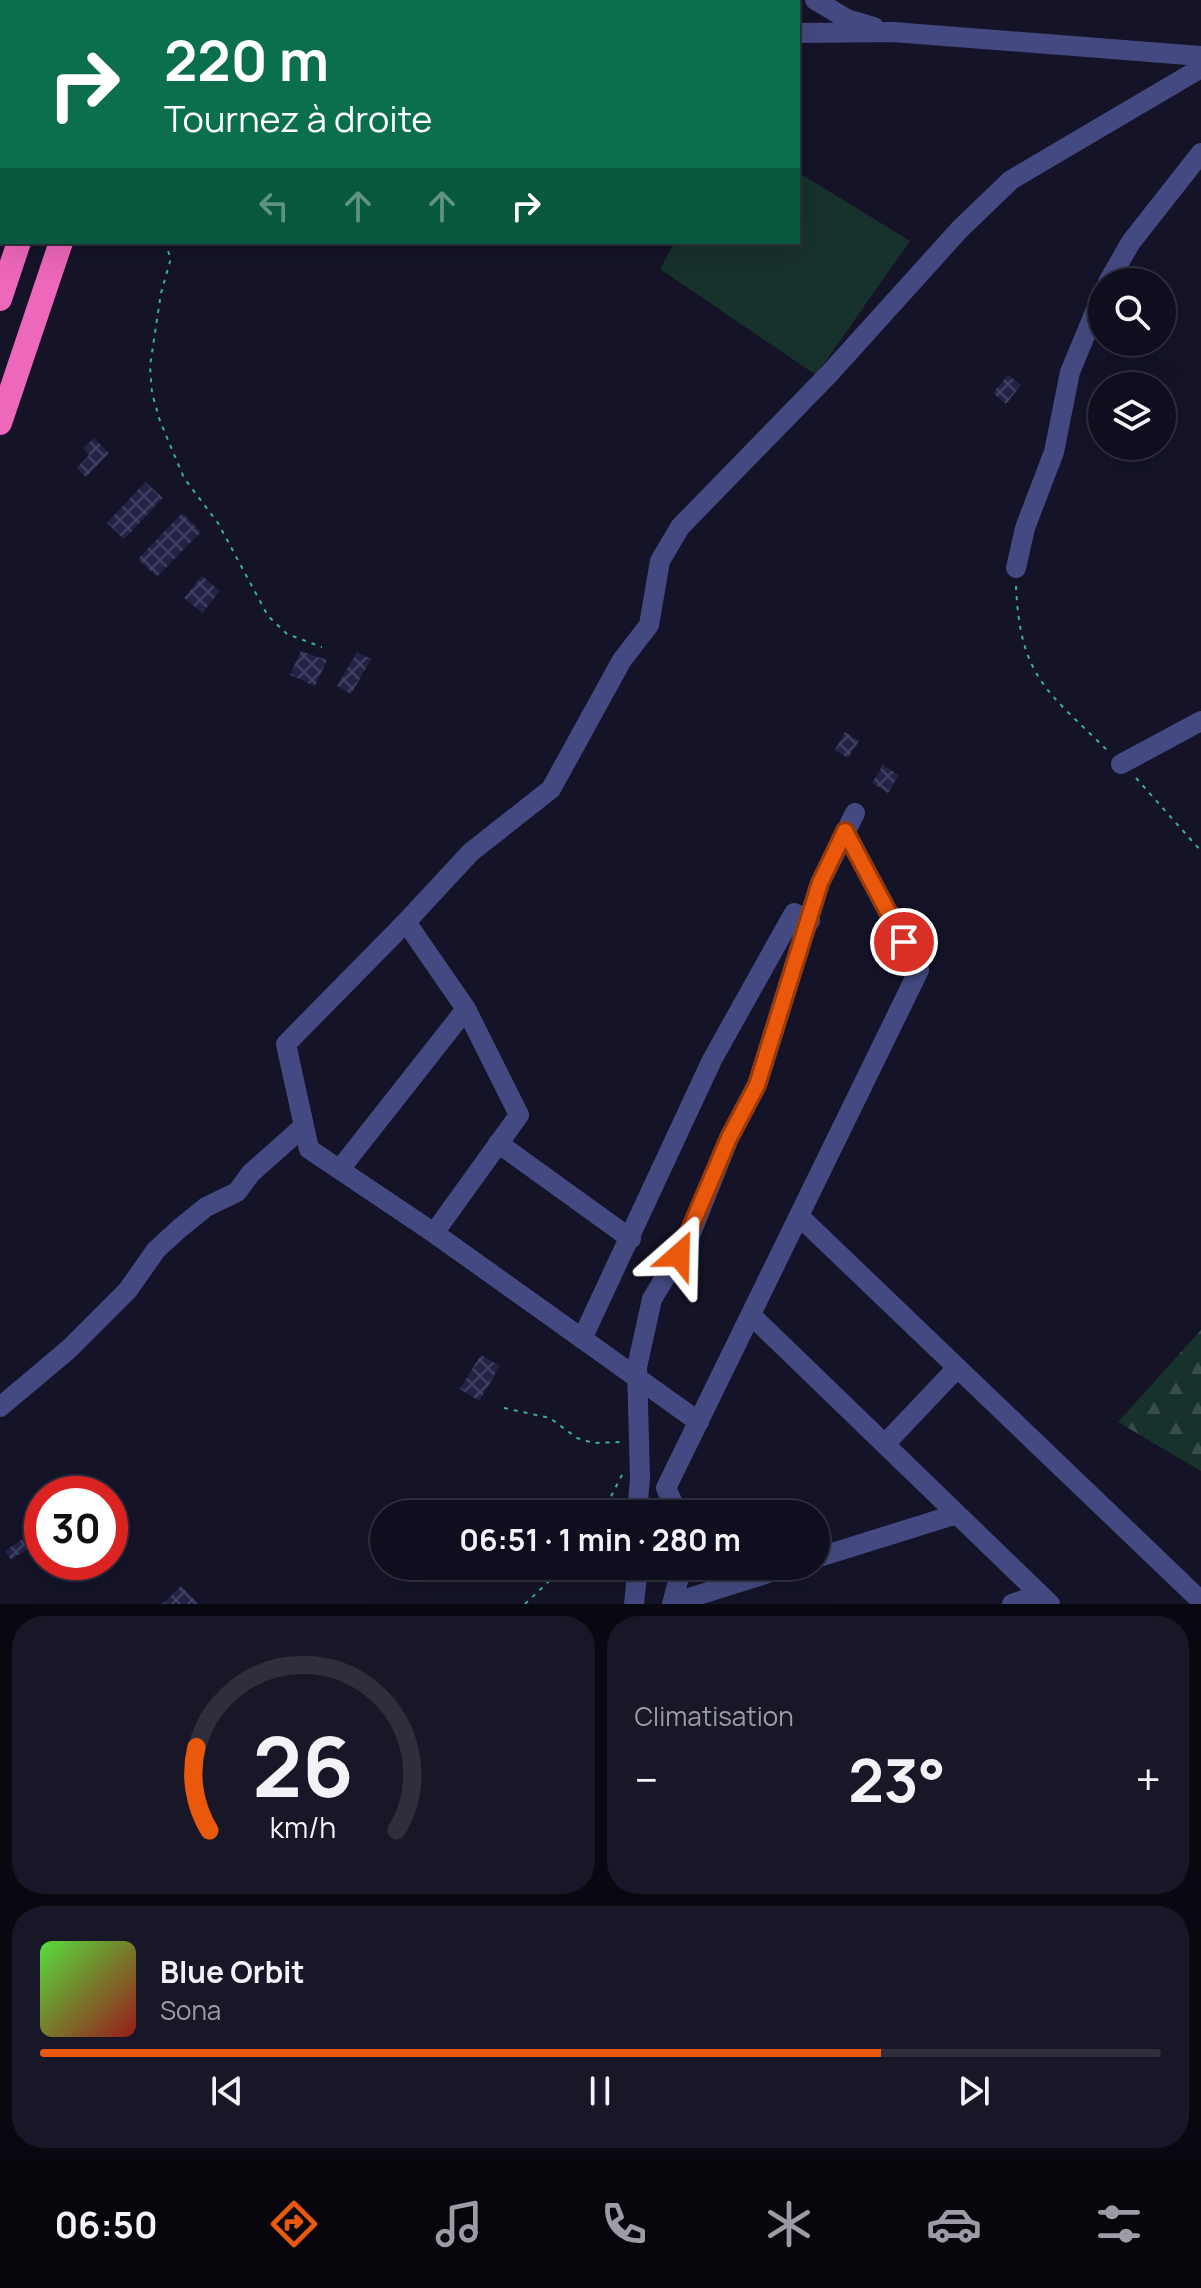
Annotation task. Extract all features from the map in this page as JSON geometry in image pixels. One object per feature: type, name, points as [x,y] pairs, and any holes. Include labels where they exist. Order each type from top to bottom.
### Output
[{"type":"highway","points":[[0,299],[18,244]]},
{"type":"highway","points":[[0,423],[60,244]]},
{"type":"street","points":[[815,0],[847,19],[893,32]]},
{"type":"street","points":[[800,33],[893,32],[1201,56]]},
{"type":"street","points":[[699,1422],[434,1233],[309,1149],[286,1044],[471,852],[531,809],[551,789],[622,660],[649,625],[660,561],[680,527],[829,374],[960,229],[1011,180],[1201,68]]},
{"type":"street","points":[[1116,268],[1131,242],[1201,153]]},
{"type":"street","points":[[1016,568],[1025,528],[1054,452],[1070,372],[1088,329]]},
{"type":"street","points":[[1121,764],[1201,721]]},
{"type":"street","points":[[637,1500],[637,1378],[652,1299],[689,1238],[729,1138],[757,1085],[830,858],[855,813]]},
{"type":"street","points":[[672,1500],[666,1488],[919,970],[845,831]]},
{"type":"street","points":[[582,1339],[712,1060],[794,913],[810,921]]},
{"type":"street","points":[[406,922],[466,1009],[519,1115],[434,1233]]},
{"type":"street","points":[[340,1169],[466,1009]]},
{"type":"street","points":[[0,1407],[69,1349],[128,1290],[168,1239],[206,1207],[237,1192],[251,1173],[304,1126]]},
{"type":"street","points":[[498,1143],[631,1239]]},
{"type":"street","points":[[799,1216],[1201,1601]]},
{"type":"street","points":[[751,1315],[1045,1599]]},
{"type":"street","points":[[885,1444],[957,1368]]},
{"type":"street","points":[[830,1554],[957,1514]]},
{"type":"street","points":[[634,1604],[637,1580]]},
{"type":"street","points":[[672,1604],[678,1580]]},
{"type":"street","points":[[672,1604],[747,1580]]},
{"type":"street","points":[[1012,1604],[1045,1599]]},
{"type":"path","points":[[165,244],[171,258],[150,366],[152,393],[160,421],[184,478],[218,523],[268,616],[287,634],[322,647]]},
{"type":"path","points":[[1016,568],[1021,641],[1040,683],[1155,795],[1201,851]]},
{"type":"path","points":[[504,1408],[550,1418],[577,1438],[593,1443],[623,1442],[638,1447]]},
{"type":"path","points":[[609,1500],[623,1474]]},
{"type":"path","points":[[525,1604],[550,1580]]},
{"type":"green space","points":[[800,173],[910,241],[816,375],[660,269],[674,244],[800,244]]},
{"type":"green space","points":[[1201,1330],[1201,1471],[1118,1422]]},
{"type":"building","points":[[1008,375],[1021,385],[1006,404],[993,393]]},
{"type":"building","points":[[94,438],[109,453],[86,477],[77,468],[89,455],[83,448]]},
{"type":"building","points":[[145,482],[163,498],[124,539],[107,523]]},
{"type":"building","points":[[182,513],[201,532],[157,577],[138,559]]},
{"type":"building","points":[[202,576],[220,591],[202,613],[184,598]]},
{"type":"building","points":[[301,651],[327,660],[315,686],[290,675]]},
{"type":"building","points":[[357,652],[371,659],[351,694],[337,686]]},
{"type":"building","points":[[845,732],[859,741],[848,758],[835,750]]},
{"type":"building","points":[[883,765],[899,775],[888,793],[872,783]]},
{"type":"building","points":[[481,1355],[500,1366],[479,1401],[460,1389]]},
{"type":"building","points":[[24,1538],[24,1551],[11,1560],[5,1551]]},
{"type":"building","points":[[181,1586],[199,1604],[162,1604]]},
{"type":"route","points":[[679,1255],[689,1238],[729,1138],[757,1085],[801,952],[820,883],[845,831],[904,942]]}]
